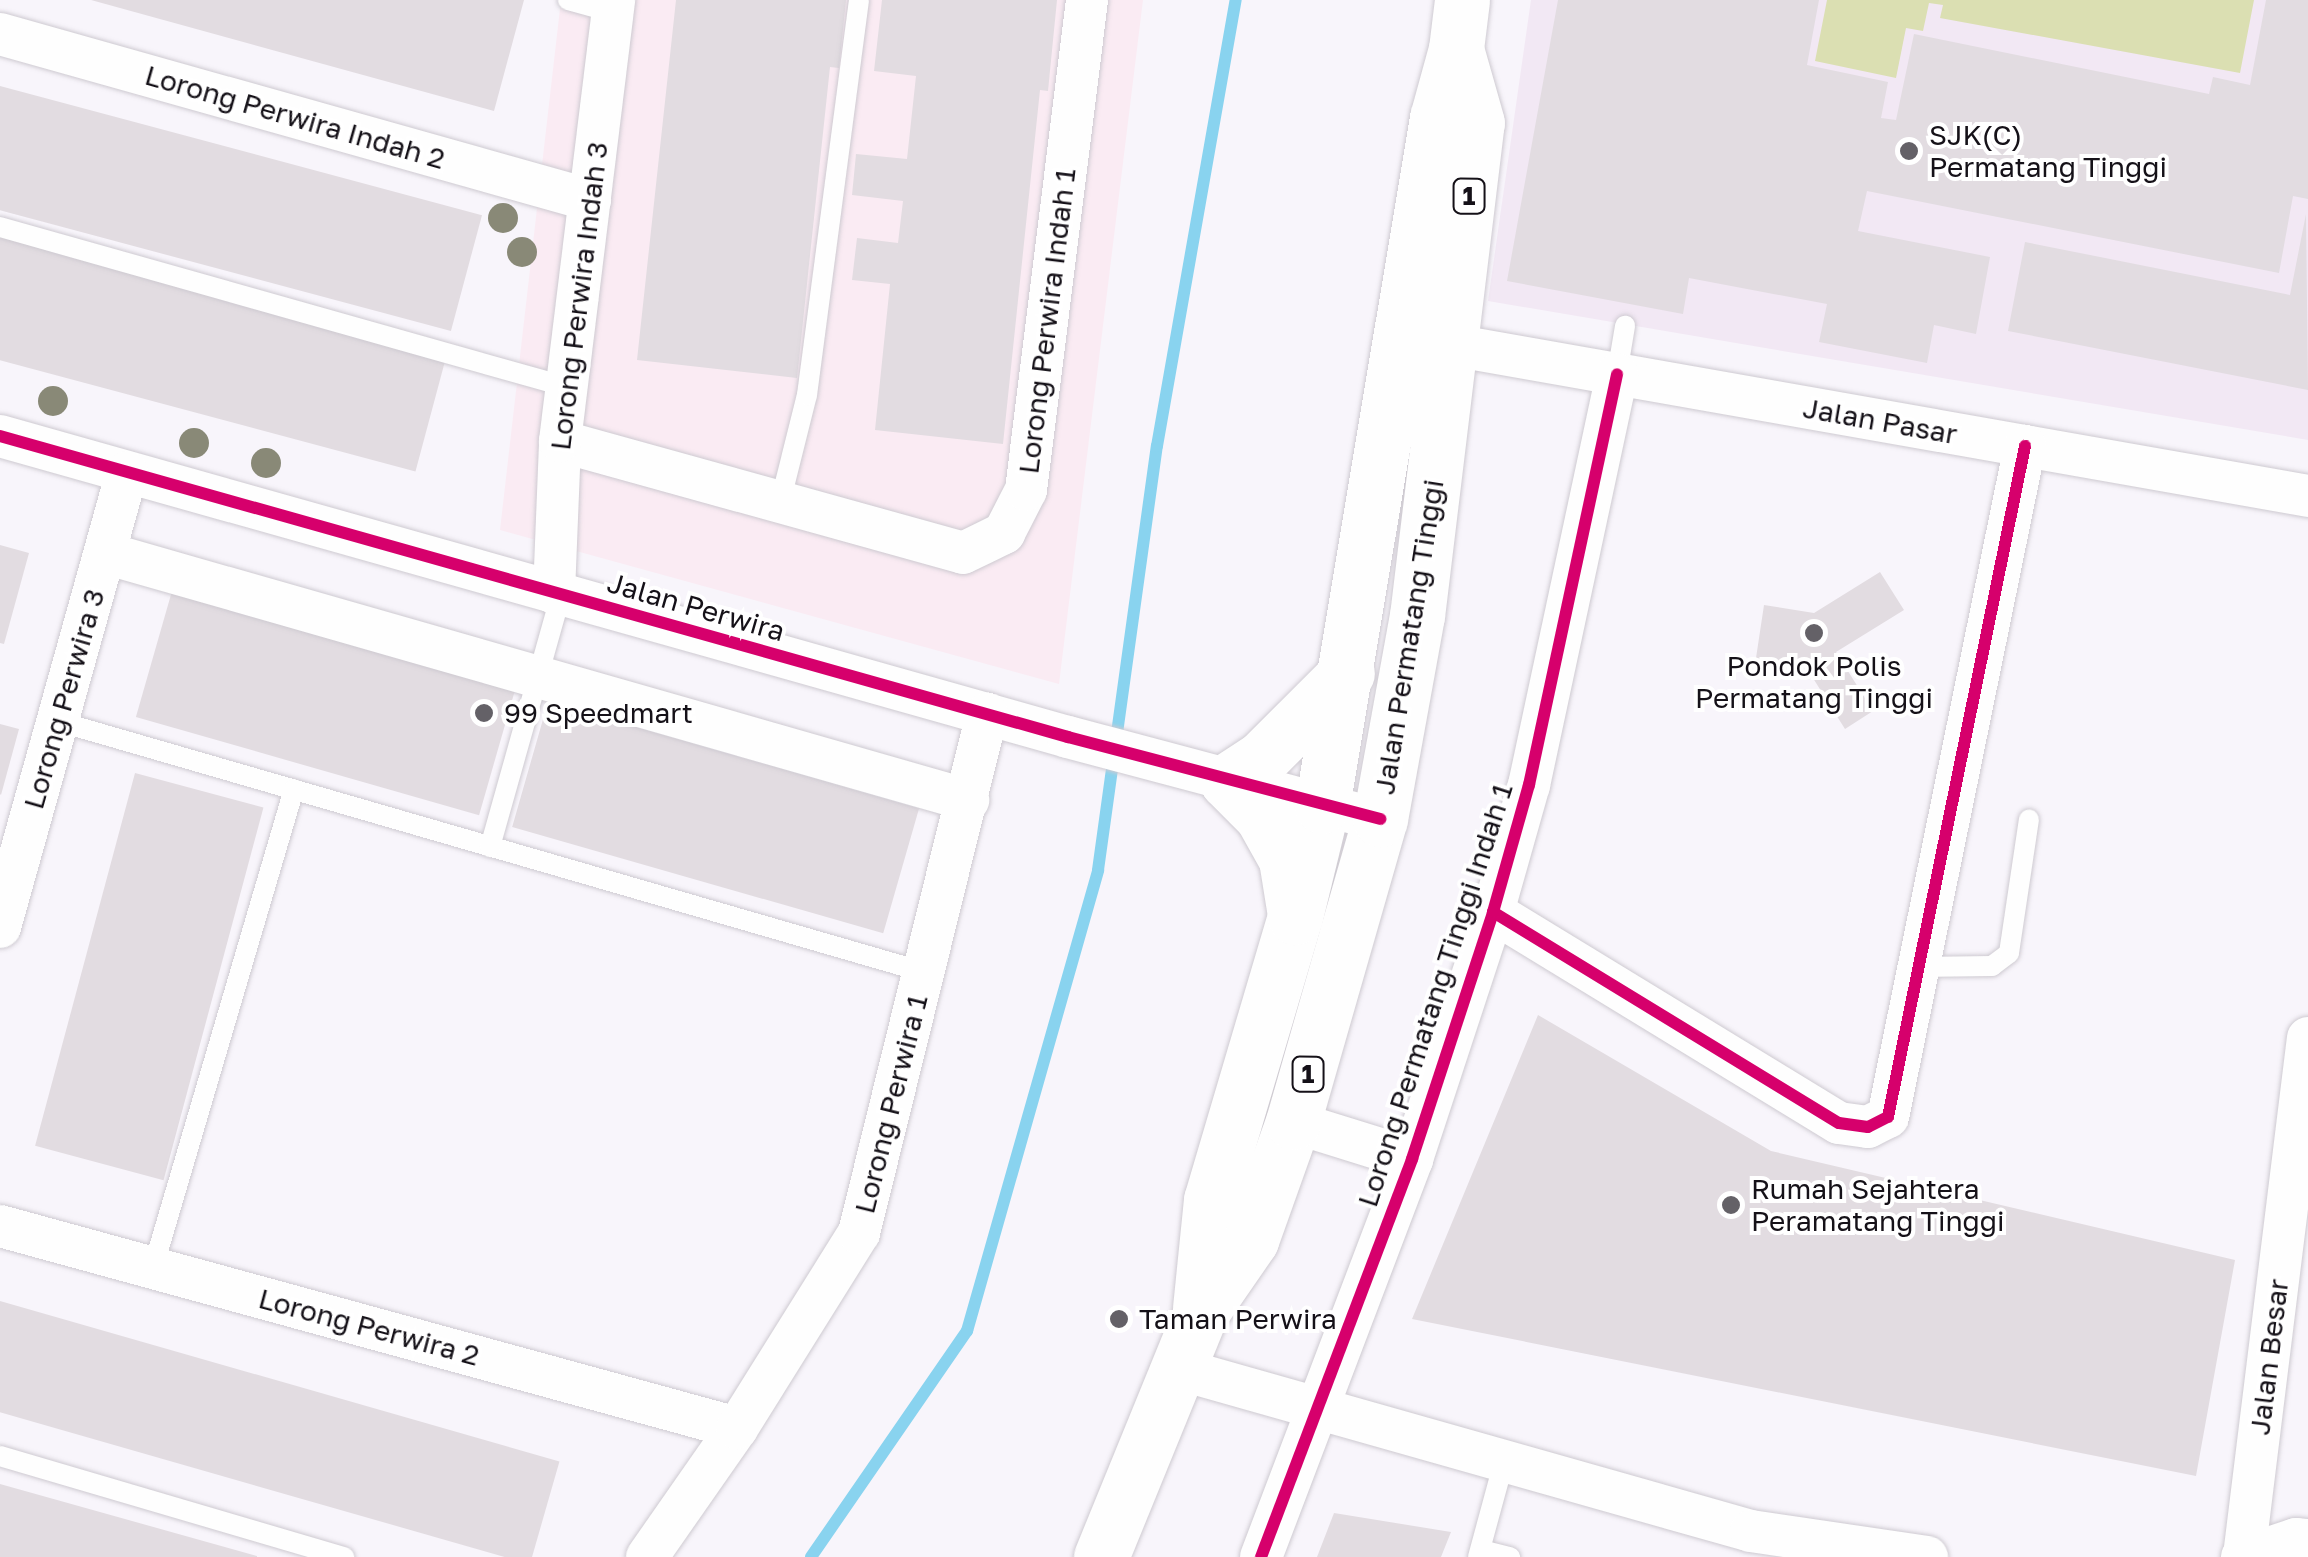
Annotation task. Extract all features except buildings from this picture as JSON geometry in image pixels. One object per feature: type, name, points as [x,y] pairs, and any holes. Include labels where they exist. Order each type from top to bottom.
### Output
[{"type":"highway","name":"Jalan Permatang Tinggi","points":[[1101,1557],[1200,1314],[1252,1240],[1293,1122],[1380,819],[1417,616],[1477,123],[1459,25]]},
{"type":"highway","name":"Jalan Permatang Tinggi","points":[[1200,1314],[1210,1200],[1295,917],[1322,806],[1348,673],[1434,138],[1459,25]]},
{"type":"highway","points":[[1295,917],[1286,859],[1262,816],[1227,781],[1262,758],[1348,673]]},
{"type":"street","name":"Lorong Perwira Indah 1","points":[[560,441],[963,553],[1004,533],[1026,490],[1087,0]]},
{"type":"street","name":"Lorong Perwira Indah 3","points":[[558,594],[560,441],[613,6]]},
{"type":"street","name":"Lorong Perwira Indah 2","points":[[0,34],[590,200]]},
{"type":"street","name":"Jalan Pasar","points":[[1452,345],[2308,496]]},
{"type":"street","name":"Lorong Permatang Tinggi Indah 1","points":[[1261,1557],[1412,1159],[1493,912],[1529,785],[1617,374]]},
{"type":"street","name":"Jalan Perwira","points":[[0,436],[1172,766],[1380,819]]},
{"type":"street","points":[[1493,912],[1839,1123],[1868,1127],[1888,1116],[2026,446]]},
{"type":"street","name":"Lorong Perwira 3","points":[[0,927],[7,872],[57,721],[127,472]]},
{"type":"street","points":[[105,552],[968,800]]},
{"type":"street","name":"Lorong Perwira 1","points":[[647,1557],[738,1428],[859,1233],[987,714]]},
{"type":"street","name":"Jalan Besar","points":[[2243,1556],[2308,1038]]},
{"type":"street","points":[[1293,1122],[1412,1159]]},
{"type":"street","name":"Lorong Perwira 2","points":[[0,1226],[738,1428]]},
{"type":"street","points":[[1179,1369],[1751,1531],[1927,1557]]},
{"type":"street","points":[[2243,1556],[2296,1539],[2308,1540]]},
{"type":"lane","points":[[568,0],[613,6]]},
{"type":"lane","points":[[780,503],[807,396],[859,0]]},
{"type":"lane","points":[[0,227],[567,387]]},
{"type":"lane","points":[[1617,374],[1625,326]]},
{"type":"lane","points":[[490,847],[558,594]]},
{"type":"lane","points":[[57,721],[924,972]]},
{"type":"lane","points":[[153,1268],[294,790]]},
{"type":"lane","points":[[1918,967],[1992,966],[2009,953],[2029,819]]},
{"type":"lane","points":[[0,1456],[344,1557]]},
{"type":"lane","points":[[1504,1461],[1480,1554],[1510,1557]]},
{"type":"shaded area","points":[[561,0],[1143,0],[1059,684],[500,530]]},
{"type":"shaded area","name":"SJK(C) Permatang Tinggi","points":[[1531,0],[2308,0],[2308,440],[1488,301]]},
{"type":"green space","points":[[1827,0],[2254,0],[2240,73],[1940,18],[1943,5],[1929,3],[1923,31],[1906,28],[1896,78],[1815,61]]},
{"type":"waterway","points":[[811,1557],[967,1331],[1098,870],[1157,446],[1236,0]]},
{"type":"cycle path","points":[[1261,1557],[1412,1159],[1493,912],[1529,785],[1617,374]]},
{"type":"cycle path","points":[[0,436],[1068,737],[1380,819]]},
{"type":"cycle path","points":[[1493,912],[1839,1123],[1868,1127],[1888,1117],[2025,446]]},
{"type":"place","name":"SJK(C) Permatang Tinggi","points":[[1909,151]]},
{"type":"place","name":"Pondok Polis Permatang Tinggi","points":[[1814,633]]},
{"type":"place","name":"99 Speedmart","points":[[484,713]]},
{"type":"place","name":"Rumah Sejahtera Peramatang Tinggi","points":[[1731,1205]]},
{"type":"place","name":"Taman Perwira","points":[[1119,1319]]}]
